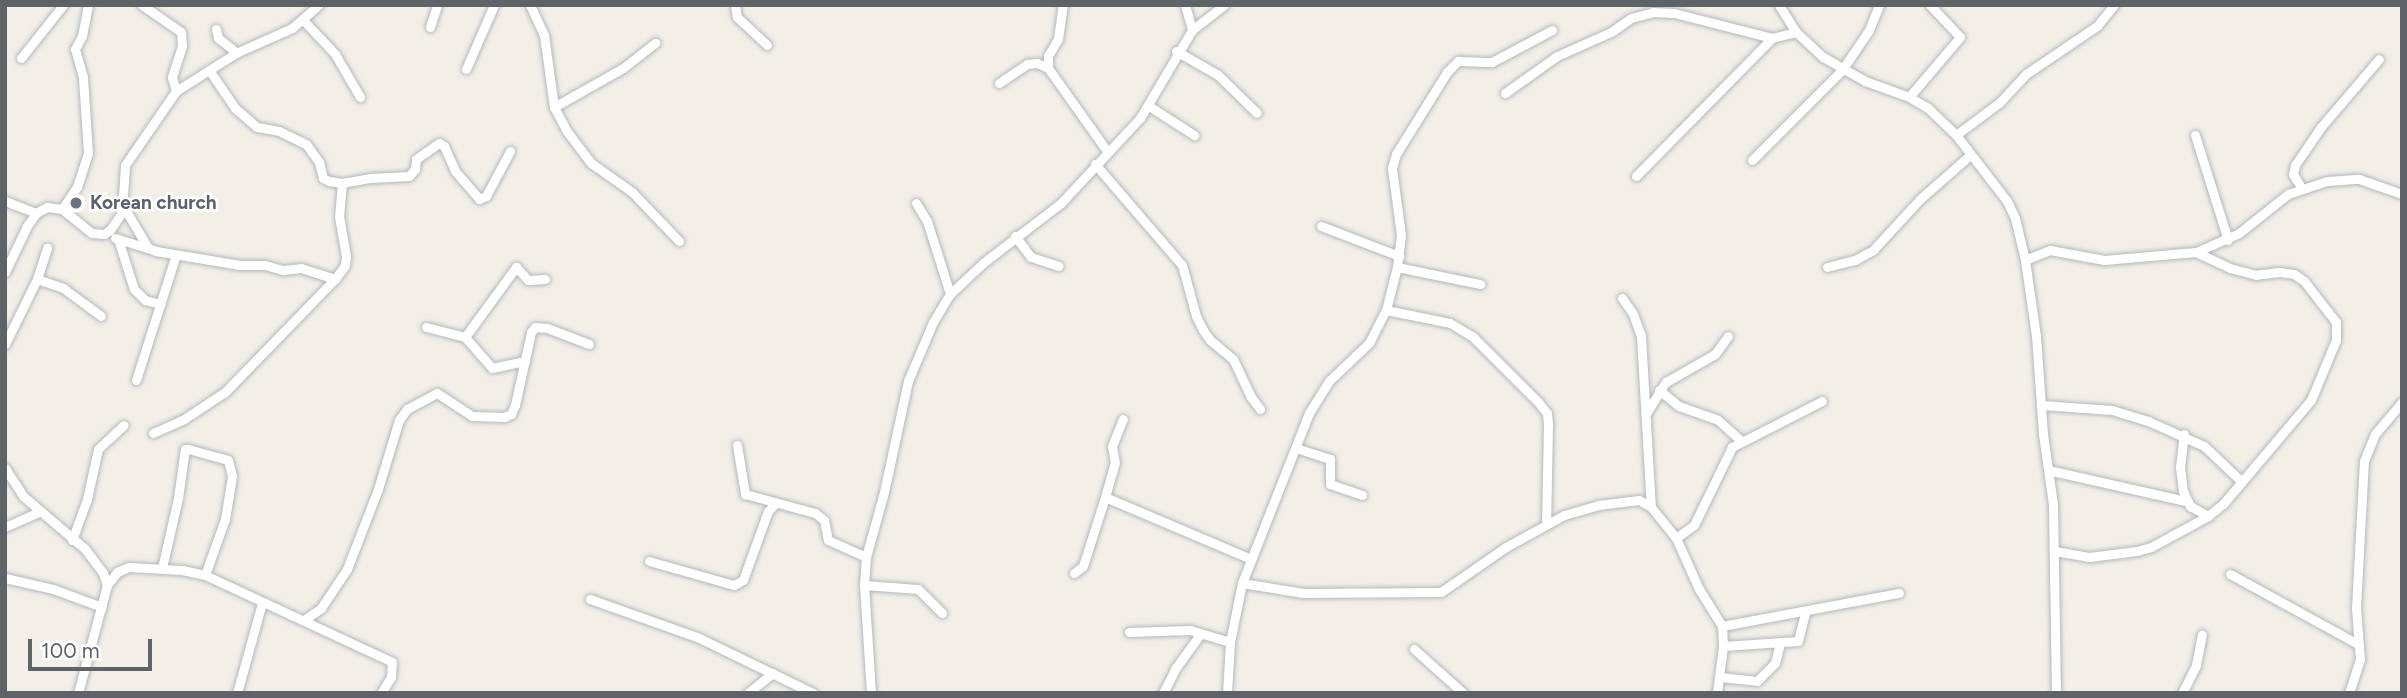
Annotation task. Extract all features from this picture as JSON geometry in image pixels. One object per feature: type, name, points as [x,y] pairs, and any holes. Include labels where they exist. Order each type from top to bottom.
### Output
[{"type":"street","points":[[21,58],[63,5]]},
{"type":"street","points":[[62,209],[77,187],[88,153],[83,77],[75,49],[82,36],[88,5]]},
{"type":"street","points":[[142,5],[181,32],[182,46],[172,77],[176,91]]},
{"type":"street","points":[[104,234],[116,223],[122,204],[125,165],[176,91],[237,52],[284,33],[318,5]]},
{"type":"street","points":[[430,27],[437,5]]},
{"type":"street","points":[[466,69],[494,5]]},
{"type":"street","points":[[530,5],[544,35],[554,107],[591,163],[632,192],[679,241]]},
{"type":"street","points":[[1048,68],[1048,56],[1058,39],[1063,5]]},
{"type":"street","points":[[1185,5],[1192,30]]},
{"type":"street","points":[[871,693],[864,585],[866,557],[884,492],[908,381],[933,322],[950,294],[1015,236],[1061,203],[1149,106],[1176,51],[1192,30],[1224,5]]},
{"type":"street","points":[[1779,5],[1796,32],[1816,52],[1842,70],[1909,97],[1928,108],[1955,135],[2010,206],[2025,260],[2049,470],[2055,551],[2056,693]]},
{"type":"street","points":[[1752,160],[1842,70],[1869,30],[1879,5]]},
{"type":"street","points":[[1909,97],[1960,37],[1930,5]]},
{"type":"street","points":[[733,6],[737,17],[767,45]]},
{"type":"street","points":[[1955,135],[1999,103],[2026,74],[2090,32],[2112,6]]},
{"type":"street","points":[[1505,93],[1557,56],[1611,32],[1632,18],[1653,12],[1674,13],[1772,38],[1796,32]]},
{"type":"street","points":[[303,20],[335,54],[360,97]]},
{"type":"street","points":[[216,29],[218,38],[237,52]]},
{"type":"street","points":[[1227,693],[1230,642],[1242,583],[1318,395],[1369,343],[1385,310],[1399,256],[1401,218],[1392,168],[1399,147],[1447,72],[1462,60],[1492,62],[1552,30]]},
{"type":"street","points":[[1636,176],[1772,38]]},
{"type":"street","points":[[554,107],[623,68],[655,43]]},
{"type":"street","points":[[1176,51],[1218,75],[1257,113]]},
{"type":"street","points":[[2302,189],[2293,174],[2295,165],[2321,127],[2379,59]]},
{"type":"street","points":[[999,83],[1027,64],[1037,63],[1048,68],[1107,151]]},
{"type":"street","points":[[209,70],[247,119],[257,127],[279,131],[306,144],[319,162],[323,178],[342,184],[370,178],[409,176],[415,169],[416,159],[439,143],[448,153],[455,172],[479,199],[486,195],[510,151]]},
{"type":"street","points":[[1149,106],[1194,135]]},
{"type":"street","points":[[2195,135],[2228,240]]},
{"type":"street","points":[[1827,267],[1855,260],[1873,250],[1920,200],[1969,156]]},
{"type":"street","points":[[1095,164],[1182,265],[1200,323],[1210,340],[1233,359],[1251,397],[1260,409]]},
{"type":"street","points":[[2025,260],[2050,250],[2104,260],[2196,252],[2228,240],[2288,194],[2327,181],[2359,178],[2402,194]]},
{"type":"street","points":[[153,433],[208,405],[225,392],[335,279],[345,265],[346,256],[339,217],[342,184]]},
{"type":"street","points":[[5,201],[36,213]]},
{"type":"street","points":[[916,203],[927,221],[950,294]]},
{"type":"street","points":[[122,204],[148,248]]},
{"type":"street","points":[[5,272],[36,213],[47,207],[62,209],[92,233],[104,234],[148,248],[240,265],[265,265],[283,270],[301,268],[335,279]]},
{"type":"street","points":[[1321,226],[1399,256]]},
{"type":"street","points":[[1015,236],[1031,257],[1059,267]]},
{"type":"street","points":[[118,239],[134,289],[145,300],[160,304]]},
{"type":"street","points":[[5,344],[37,279],[47,247]]},
{"type":"street","points":[[2055,551],[2089,557],[2137,551],[2151,547],[2208,516],[2242,482],[2311,400],[2338,331],[2336,322],[2304,281],[2294,274],[2279,272],[2256,275],[2230,268],[2196,252]]},
{"type":"street","points":[[136,380],[176,254]]},
{"type":"street","points":[[466,337],[516,267],[528,280],[545,279]]},
{"type":"street","points":[[1397,267],[1480,284]]},
{"type":"street","points":[[37,279],[63,288],[79,303],[101,316]]},
{"type":"street","points":[[1622,298],[1633,314],[1642,336],[1644,416],[1651,507]]},
{"type":"street","points":[[1385,310],[1450,323],[1473,337],[1538,402],[1546,413],[1548,424],[1546,525]]},
{"type":"street","points":[[304,620],[321,608],[346,569],[378,489],[399,420],[407,409],[437,393],[472,416],[504,417],[511,414],[516,405],[531,332],[538,325],[589,344]]},
{"type":"street","points":[[426,327],[466,337],[492,368],[525,361]]},
{"type":"street","points":[[1644,416],[1659,390],[1678,374],[1715,354],[1728,336]]},
{"type":"street","points":[[1659,390],[1679,406],[1718,420],[1741,440]]},
{"type":"street","points":[[1676,538],[1694,525],[1725,458],[1741,440],[1822,401]]},
{"type":"street","points":[[2350,693],[2360,659],[2356,608],[2364,461],[2375,434],[2402,402]]},
{"type":"street","points":[[2042,405],[2112,410],[2184,435],[2204,446],[2242,482]]},
{"type":"street","points":[[1074,573],[1086,558],[1115,463],[1112,446],[1123,419]]},
{"type":"street","points":[[72,540],[85,509],[98,449],[124,425]]},
{"type":"street","points":[[2184,435],[2180,477],[2186,501]]},
{"type":"street","points":[[737,445],[745,494],[821,516],[828,540],[866,557]]},
{"type":"street","points":[[162,568],[178,498],[185,449],[188,449],[228,460],[232,476],[225,519],[205,575]]},
{"type":"street","points":[[1296,449],[1330,459],[1332,462],[1328,479],[1331,484],[1362,495]]},
{"type":"street","points":[[5,468],[23,496],[38,512],[98,563],[107,585]]},
{"type":"street","points":[[2049,470],[2186,501],[2208,516]]},
{"type":"street","points":[[1105,497],[1251,559]]},
{"type":"street","points":[[1242,583],[1303,593],[1441,592],[1506,547],[1564,515],[1617,502],[1639,500],[1651,507],[1676,538],[1699,589],[1722,626],[1723,646],[1717,693]]},
{"type":"street","points":[[649,561],[734,585],[743,580],[768,511],[775,504]]},
{"type":"street","points":[[5,527],[38,512]]},
{"type":"street","points":[[78,693],[107,585],[117,572],[129,567],[162,568],[205,575],[392,662],[391,677],[381,693]]},
{"type":"street","points":[[2230,575],[2358,644]]},
{"type":"street","points":[[5,578],[53,589],[102,607]]},
{"type":"street","points":[[864,585],[918,589],[942,613]]},
{"type":"street","points":[[1722,626],[1899,593]]},
{"type":"street","points":[[590,599],[697,637],[813,693]]},
{"type":"street","points":[[237,693],[262,603]]},
{"type":"street","points":[[1723,646],[1800,640],[1805,612]]},
{"type":"street","points":[[1129,632],[1173,629],[1201,633],[1230,642]]},
{"type":"street","points":[[1163,693],[1175,669],[1201,633]]},
{"type":"street","points":[[2182,693],[2196,665],[2202,635]]},
{"type":"street","points":[[1720,677],[1757,681],[1775,663],[1780,643]]},
{"type":"street","points":[[1414,649],[1463,693]]},
{"type":"street","points":[[748,693],[773,673]]},
{"type":"place","name":"Korean church","points":[[76,203]]}]
